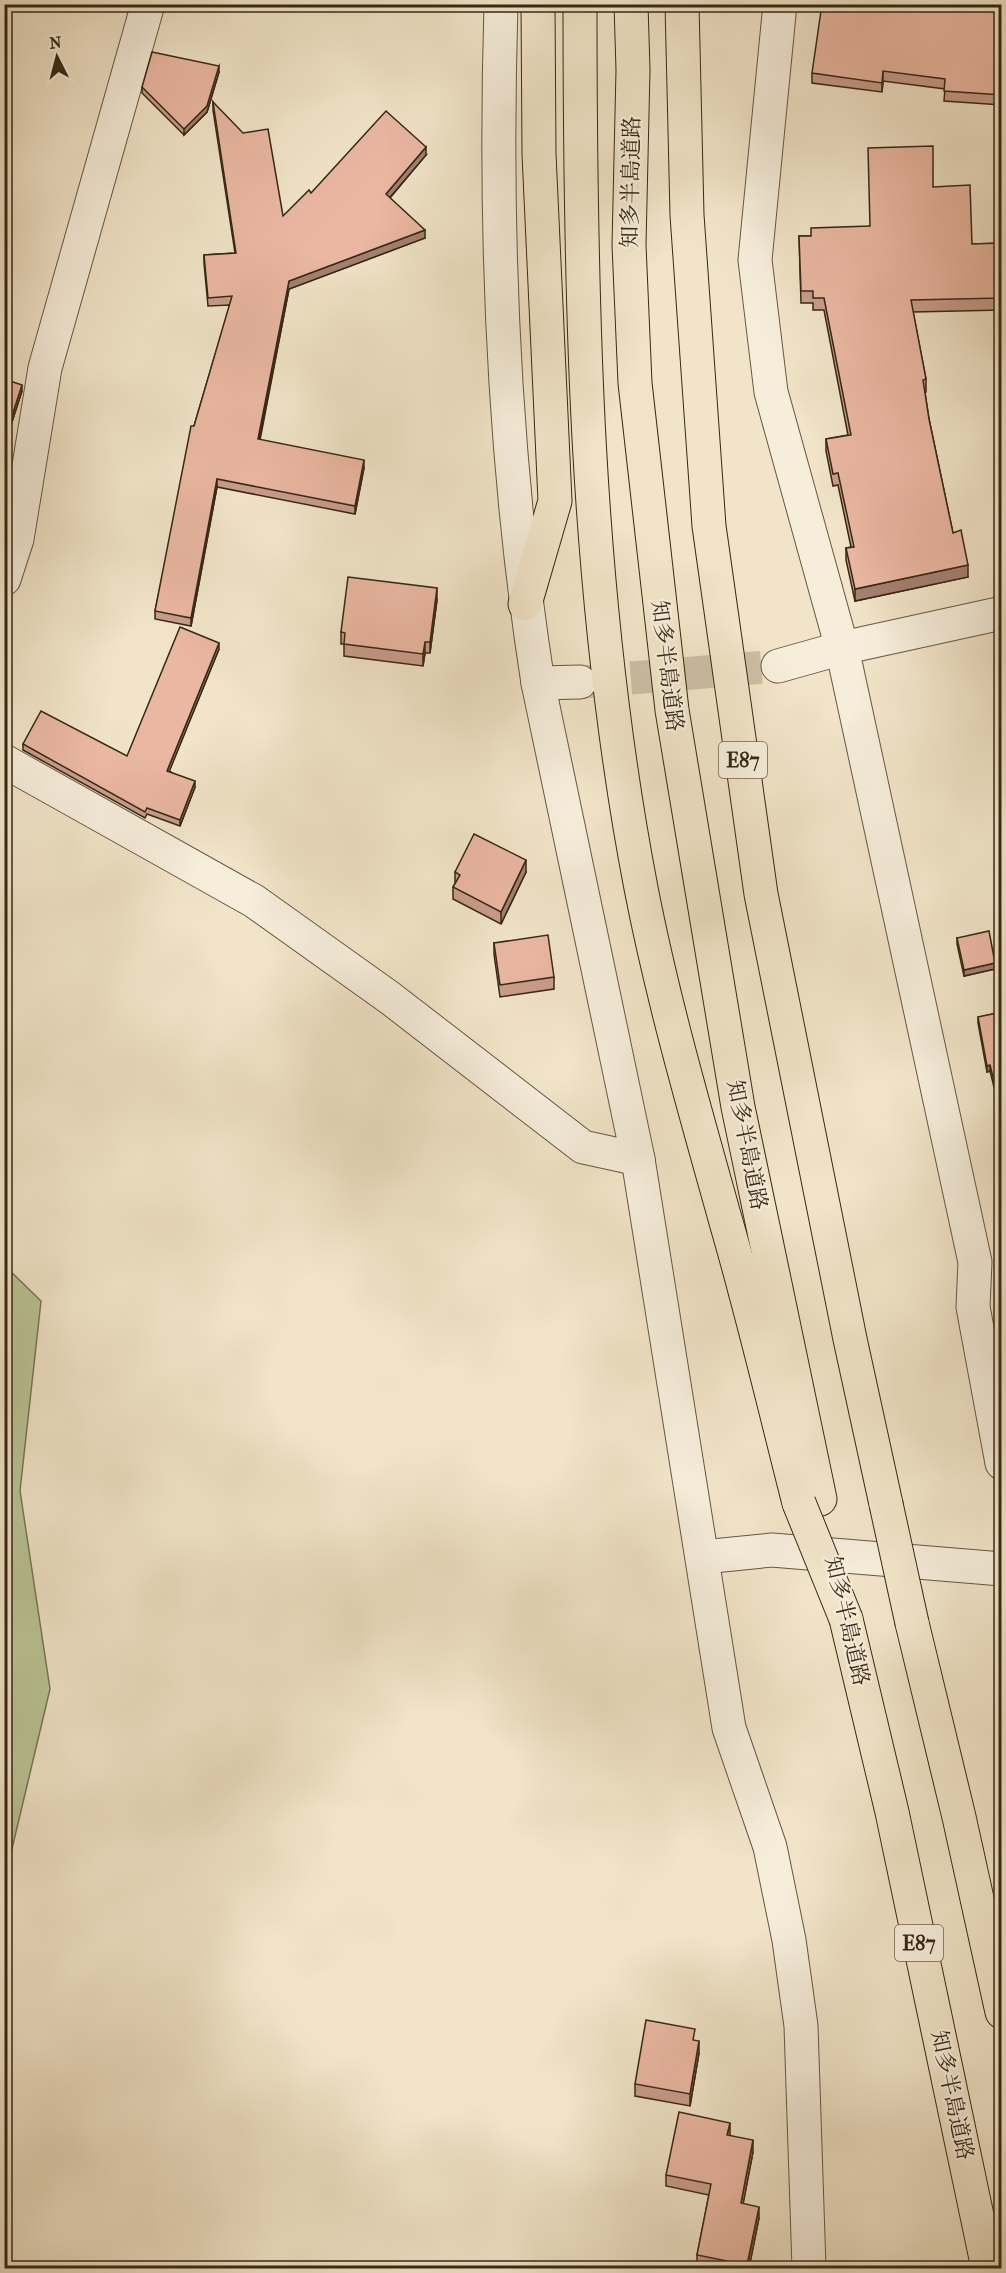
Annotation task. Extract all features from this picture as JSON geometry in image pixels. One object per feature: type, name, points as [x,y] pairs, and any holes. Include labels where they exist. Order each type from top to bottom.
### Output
[{"type":"highway","points":[[525,604],[555,501],[539,154],[538,4]]},
{"type":"highway","points":[[580,4],[580,227],[587,442],[605,654],[644,899],[689,1095],[810,1501]]},
{"type":"highway","name":"知多半島道路","points":[[631,4],[633,70],[629,245],[635,383],[672,710],[738,1107],[810,1501],[846,1619],[892,1812],[988,2268]]},
{"type":"highway","name":"E87","points":[[682,4],[687,215],[710,526],[760,894],[850,1339],[912,1623],[959,1817],[1002,2012]]},
{"type":"street","points":[[4,579],[17,539],[45,368],[148,4]]},
{"type":"street","points":[[501,4],[498,107],[501,309],[525,604],[538,683],[638,1159],[729,1728],[770,1847],[789,1940],[801,2026],[810,2268]]},
{"type":"street","points":[[780,4],[755,260],[771,392],[842,648],[988,1263],[973,1306],[1002,1462]]},
{"type":"street","points":[[778,666],[842,648],[1002,613]]},
{"type":"street","points":[[538,683],[580,682]]},
{"type":"street","points":[[4,761],[254,901],[390,998],[583,1147],[638,1159]]},
{"type":"street","points":[[703,1557],[772,1550],[1002,1569]]},
{"type":"green space","points":[[5,1266],[41,1301],[20,1491],[50,1689],[5,1878]]},
{"type":"building","points":[[822,4],[1002,4],[1002,95],[944,91],[945,79],[883,71],[882,83],[812,73]]},
{"type":"building","points":[[152,52],[219,66],[207,106],[184,129],[142,87]]},
{"type":"building","points":[[213,102],[243,133],[268,129],[283,216],[309,190],[311,193],[386,111],[426,147],[386,194],[425,230],[289,281],[258,439],[364,460],[355,506],[217,479],[191,618],[155,611],[191,426],[194,426],[232,296],[208,298],[204,255],[236,253]]},
{"type":"building","points":[[933,146],[933,187],[970,185],[972,244],[1002,243],[1002,298],[911,300],[926,379],[923,380],[929,419],[953,533],[961,530],[968,565],[855,589],[846,548],[854,547],[838,473],[833,474],[826,439],[851,435],[824,298],[813,298],[813,291],[801,291],[799,236],[811,236],[811,228],[870,226],[868,148]]},
{"type":"building","points":[[4,379],[22,385],[10,422],[4,420]]},
{"type":"building","points":[[348,577],[437,588],[430,642],[425,642],[423,654],[344,644],[345,633],[341,632]]},
{"type":"building","points":[[180,627],[219,643],[167,771],[195,781],[180,820],[147,808],[145,812],[23,744],[41,711],[127,756]]},
{"type":"building","points":[[474,834],[526,860],[501,912],[453,887],[460,875],[455,872]]},
{"type":"building","points":[[989,931],[995,963],[964,970],[957,938]]},
{"type":"building","points":[[548,935],[554,977],[500,985],[494,943]]},
{"type":"building","points":[[1002,1012],[1002,1113],[990,1065],[987,1066],[978,1017]]},
{"type":"building","points":[[646,2020],[695,2029],[693,2040],[699,2041],[690,2094],[635,2084]]},
{"type":"building","points":[[679,2112],[730,2123],[727,2135],[753,2140],[741,2203],[759,2207],[747,2265],[697,2255],[711,2184],[666,2175]]},
{"type":"tunnel","points":[[582,682],[778,666]]}]
